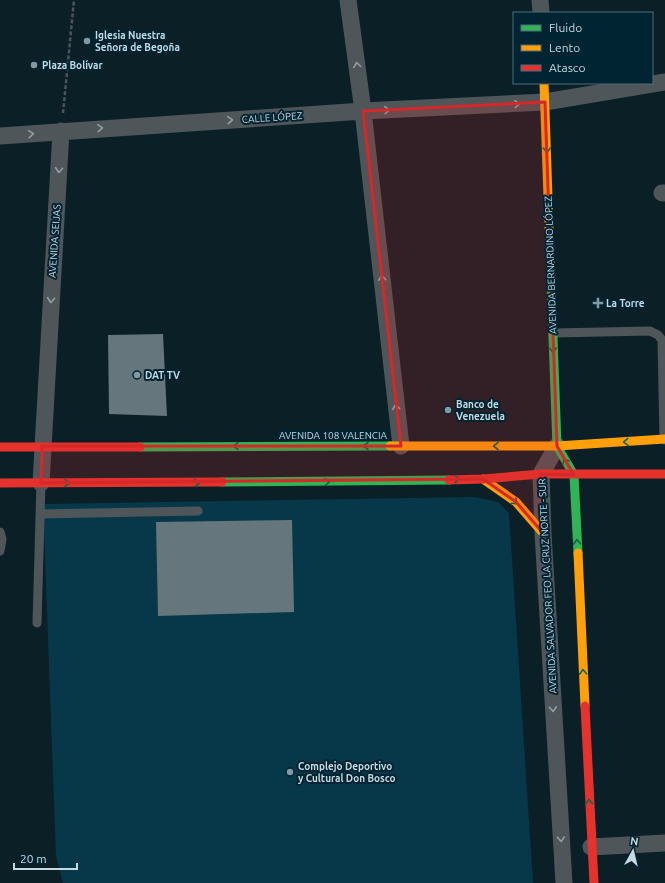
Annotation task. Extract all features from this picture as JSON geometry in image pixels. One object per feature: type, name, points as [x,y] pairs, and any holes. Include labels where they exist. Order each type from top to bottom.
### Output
[{"type":"street","points":[[348,0],[363,111],[401,446]]},
{"type":"street","points":[[540,0],[541,12]]},
{"type":"street","name":"CALLE LÓPEZ","points":[[0,136],[363,111],[545,102],[665,82]]},
{"type":"street","name":"AVENIDA BERNARDINO LÓPEZ","points":[[544,84],[557,446]]},
{"type":"street","name":"AVENIDA SEIJAS","points":[[41,483],[61,131]]},
{"type":"street","name":"AVENIDA 108 VALENCIA","points":[[0,446],[557,446],[664,440]]},
{"type":"street","points":[[557,446],[574,475],[591,847],[594,883]]},
{"type":"street","name":"AVENIDA SALVADOR FEO LA CRUZ NORTE - SUR","points":[[557,446],[541,474],[543,533],[564,883]]},
{"type":"street","points":[[0,483],[315,482],[483,479],[541,474],[665,474]]},
{"type":"street","points":[[483,479],[516,502],[543,533]]},
{"type":"street","points":[[591,847],[665,843]]},
{"type":"lane","points":[[553,333],[650,331],[658,335],[662,340],[664,440]]},
{"type":"lane","points":[[0,495],[10,483]]},
{"type":"lane","points":[[37,623],[41,483]]},
{"type":"lane","points":[[40,514],[198,511]]},
{"type":"lane","points":[[0,532],[2,539],[0,551]]},
{"type":"path","points":[[61,131],[74,0]]},
{"type":"highlighted area","points":[[545,102],[557,446],[574,475],[541,474],[543,533],[516,502],[483,479],[41,483],[42,446],[401,446],[363,111]]},
{"type":"shaded area","name":"Complejo Deportivo y Cultural Don Bosco","points":[[475,497],[498,502],[509,513],[533,883],[63,883],[56,856],[43,504]]},
{"type":"building","name":"DAT TV","points":[[163,334],[167,416],[109,414],[108,335]]},
{"type":"building","points":[[292,520],[294,612],[158,616],[156,522]]},
{"type":"traffic: fast","points":[[551,283],[557,446],[574,475],[578,553]]},
{"type":"traffic: fast","points":[[140,447],[390,446]]},
{"type":"traffic: fast","points":[[222,482],[449,480]]},
{"type":"traffic: slow","points":[[544,84],[551,283]]},
{"type":"traffic: slow","points":[[390,446],[557,446],[665,439]]},
{"type":"traffic: slow","points":[[483,479],[516,502],[543,533]]},
{"type":"traffic: slow","points":[[578,553],[585,706]]},
{"type":"traffic: jam","points":[[0,447],[140,447]]},
{"type":"traffic: jam","points":[[449,480],[483,479],[541,474],[665,474]]},
{"type":"traffic: jam","points":[[0,483],[222,482]]},
{"type":"traffic: jam","points":[[585,706],[594,883]]},
{"type":"place","name":"Iglesia Nuestra Señora de Begoña","points":[[87,41]]},
{"type":"place","name":"Plaza Bolívar","points":[[34,65]]},
{"type":"place","name":"La Torre","points":[[598,303]]},
{"type":"place","name":"DAT TV","points":[[137,375]]},
{"type":"place","name":"Banco de Venezuela","points":[[448,410]]},
{"type":"place","name":"Complejo Deportivo y Cultural Don Bosco","points":[[290,772]]}]
